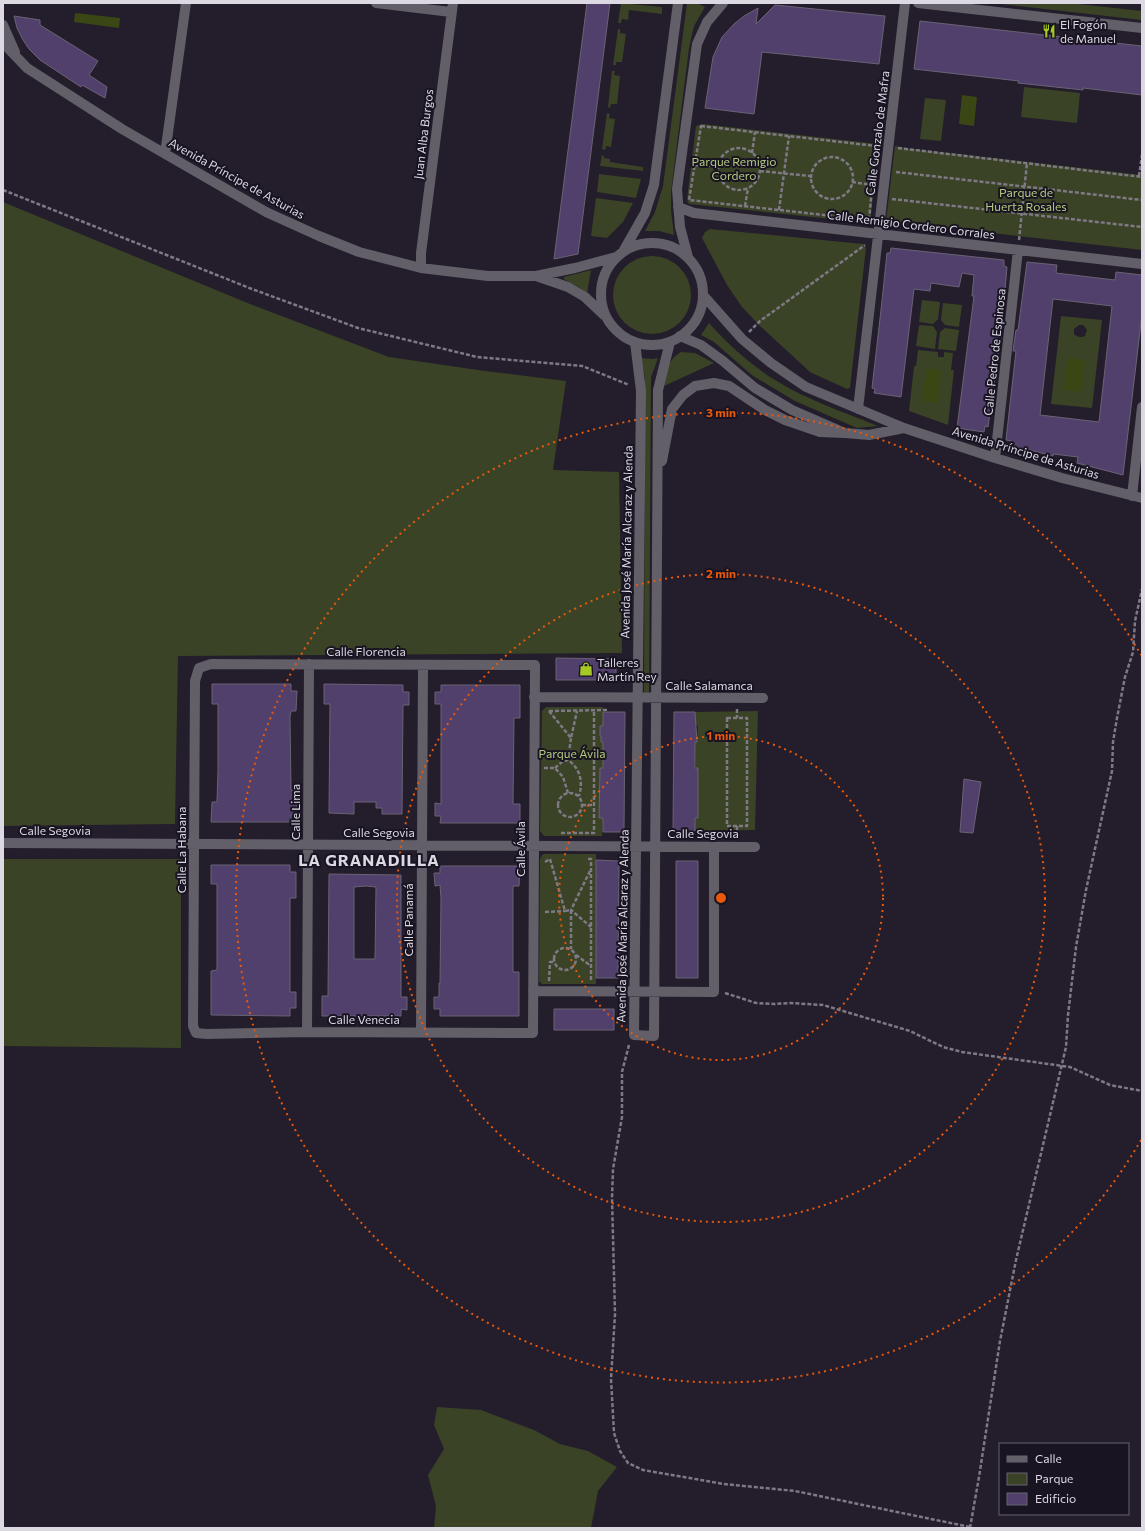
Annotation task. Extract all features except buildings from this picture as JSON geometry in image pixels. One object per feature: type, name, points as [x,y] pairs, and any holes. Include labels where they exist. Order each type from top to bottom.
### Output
[{"type":"street","points":[[165,154],[186,3]]},
{"type":"street","points":[[376,3],[452,8]]},
{"type":"street","points":[[624,250],[640,244],[657,243],[674,247],[688,257],[699,274],[703,295],[700,311],[692,325],[680,336],[670,342],[658,345],[646,345],[622,336],[612,327],[605,315],[600,298],[602,281],[609,265],[624,250],[645,213],[654,185],[678,3]]},
{"type":"street","points":[[688,257],[680,227],[677,189],[697,44],[707,22],[723,3]]},
{"type":"street","name":"Calle Gonzalo de Mafra","points":[[858,409],[905,3]]},
{"type":"street","points":[[918,3],[1142,28]]},
{"type":"street","name":"Juan Alba Burgos","points":[[420,268],[452,8]]},
{"type":"street","name":"Avenida Príncipe de Asturias","points":[[3,25],[18,58]]},
{"type":"street","name":"Avenida Príncipe de Asturias","points":[[3,43],[27,68],[122,129],[266,212],[318,236],[359,252],[420,268],[488,276],[536,276],[575,268],[616,257]]},
{"type":"street","name":"Calle Remigio Cordero Corrales","points":[[678,206],[694,213],[1142,264]]},
{"type":"street","name":"Calle Pedro de Espinosa","points":[[995,458],[1018,250]]},
{"type":"street","name":"Avenida Príncipe de Asturias","points":[[536,276],[568,287],[585,297],[605,315]]},
{"type":"street","name":"Avenida Príncipe de Asturias","points":[[703,295],[742,339],[770,363],[806,387],[904,428],[1062,478],[1142,498]]},
{"type":"street","name":"Avenida Príncipe de Asturias","points":[[680,336],[701,345],[755,388],[792,410],[845,433],[869,435],[904,428]]},
{"type":"street","name":"Avenida José María Alcaraz y Alenda","points":[[635,342],[641,391],[634,1036],[654,1036],[658,390],[670,342]]},
{"type":"street","name":"Avenida José María Alcaraz y Alenda","points":[[657,485],[672,409],[683,395],[695,386],[714,383],[729,386],[765,410],[785,420],[820,432],[845,433]]},
{"type":"street","points":[[1132,496],[1142,407]]},
{"type":"street","name":"Calle Florencia","points":[[199,668],[211,664],[534,665]]},
{"type":"street","name":"Calle Lima","points":[[307,1032],[309,664]]},
{"type":"street","name":"Calle Panamá","points":[[421,1032],[423,664]]},
{"type":"street","name":"Calle Ávila","points":[[532,1033],[534,665]]},
{"type":"street","name":"Calle La Habana","points":[[196,1033],[193,1026],[195,680],[199,668]]},
{"type":"street","name":"Calle Salamanca","points":[[534,697],[763,698]]},
{"type":"street","name":"Calle Segovia","points":[[3,843],[756,847]]},
{"type":"street","points":[[533,991],[714,992],[714,846]]},
{"type":"street","name":"Calle Venecia","points":[[196,1033],[532,1033]]},
{"type":"path","points":[[701,126],[789,136],[876,146],[869,220],[689,200],[701,126]]},
{"type":"path","points":[[752,152],[755,132]]},
{"type":"path","points":[[779,210],[789,136]]},
{"type":"path","points":[[735,148],[742,148],[752,152],[758,160],[760,171],[757,180],[748,188],[740,190],[726,186],[721,181],[717,166],[723,154],[735,148]]},
{"type":"path","points":[[897,148],[1141,176],[1142,155]]},
{"type":"path","points":[[834,157],[841,159],[851,169],[853,175],[850,189],[846,194],[840,198],[826,199],[814,191],[810,176],[816,164],[821,160],[834,157]]},
{"type":"path","points":[[1018,250],[1027,163]]},
{"type":"path","points":[[695,165],[717,166]]},
{"type":"path","points":[[760,171],[810,176]]},
{"type":"path","points":[[894,172],[1142,200]]},
{"type":"path","points":[[852,182],[872,185]]},
{"type":"path","points":[[745,206],[748,188]]},
{"type":"path","points":[[3,190],[252,289],[358,328],[477,357],[582,366],[641,391]]},
{"type":"path","points":[[891,199],[1142,227]]},
{"type":"path","points":[[742,339],[760,321],[866,244]]},
{"type":"path","points":[[634,1036],[628,1048],[622,1072],[622,1118],[613,1169],[612,1198],[615,1314],[612,1379],[614,1433],[620,1452],[628,1463],[643,1470],[724,1484],[796,1491],[970,1527],[1000,1341],[1016,1260],[1060,1066],[1066,1047],[1076,947],[1086,890],[1112,771],[1113,742],[1125,677],[1133,652],[1135,621],[1142,589]]},
{"type":"path","points":[[571,738],[549,711],[615,710]]},
{"type":"path","points":[[568,760],[577,711]]},
{"type":"path","points":[[594,711],[594,833]]},
{"type":"path","points":[[727,718],[747,718],[748,826],[727,826],[727,718]]},
{"type":"path","points":[[534,769],[555,768],[563,761],[568,760],[573,763],[580,774],[582,787],[579,796],[582,805],[581,811],[575,816],[571,817],[563,815],[559,808],[559,801],[561,797],[568,793],[579,796]]},
{"type":"path","points":[[555,768],[563,777],[568,793]]},
{"type":"path","points":[[582,805],[594,805]]},
{"type":"path","points":[[533,863],[545,862],[550,859],[565,911]]},
{"type":"path","points":[[591,859],[591,980]]},
{"type":"path","points":[[571,949],[571,910],[591,868]]},
{"type":"path","points":[[533,912],[571,910]]},
{"type":"path","points":[[571,910],[591,928]]},
{"type":"path","points":[[576,954],[576,962],[572,968],[562,969],[555,962],[555,955],[560,949],[564,948],[571,949],[591,966]]},
{"type":"path","points":[[549,991],[550,962],[555,962]]},
{"type":"path","points":[[714,992],[730,993],[756,1003],[823,1005],[910,1031],[943,1047],[962,1052],[1070,1067],[1110,1084],[1142,1092]]},
{"type":"green space","points":[[621,3],[662,7],[662,14],[629,10],[628,20],[622,19],[621,23],[618,23]]},
{"type":"green space","points":[[687,3],[697,3],[705,7],[694,26],[689,48],[671,192],[671,211],[674,235],[659,231],[645,231],[655,212],[663,186]]},
{"type":"green space","points":[[992,3],[1070,3],[1142,11],[1142,20]]},
{"type":"green space","points":[[618,29],[620,29],[620,33],[626,34],[622,62],[616,62],[616,65],[613,65]]},
{"type":"green space","points":[[612,71],[615,71],[614,75],[620,76],[617,104],[611,104],[610,108],[608,107]]},
{"type":"green space","points":[[1024,87],[1080,93],[1077,123],[1021,117]]},
{"type":"green space","points":[[925,98],[946,100],[941,141],[920,139]]},
{"type":"green space","points":[[607,113],[610,114],[609,118],[615,119],[611,147],[606,146],[605,150],[602,149]]},
{"type":"green space","name":"Parque Remigio Cordero","points":[[703,124],[878,144],[870,223],[689,204],[687,200],[696,126]]},
{"type":"green space","name":"Parque de Huerta Rosales","points":[[895,146],[1142,175],[1142,250],[886,221]]},
{"type":"green space","points":[[602,155],[604,158],[610,159],[610,162],[643,167],[643,171],[600,166]]},
{"type":"green space","points":[[599,174],[641,179],[636,198],[597,192]]},
{"type":"green space","points":[[596,198],[633,203],[623,222],[607,238],[591,236]]},
{"type":"green space","points":[[3,202],[250,304],[389,357],[566,381],[553,470],[619,472],[622,653],[178,656],[175,824],[3,826]]},
{"type":"green space","points":[[710,229],[863,244],[866,248],[850,388],[847,389],[810,372],[760,326],[742,307],[727,285],[702,238],[705,232]]},
{"type":"green space","points":[[644,256],[660,256],[674,262],[685,273],[691,287],[691,303],[685,317],[674,328],[660,334],[644,334],[630,328],[619,317],[613,303],[613,287],[619,273],[630,262]]},
{"type":"green space","points":[[591,270],[587,294],[580,288],[564,279],[564,277]]},
{"type":"green space","points":[[922,300],[940,302],[938,319],[933,324],[919,322]]},
{"type":"green space","points":[[943,303],[962,305],[959,327],[945,325],[941,320]]},
{"type":"green space","points":[[1061,316],[1102,320],[1092,408],[1051,404]],"holes":[[[1079,325],[1083,325],[1087,330],[1085,336],[1076,336],[1074,334],[1074,329]]]},
{"type":"green space","points":[[709,323],[741,355],[776,381],[804,396],[878,426],[857,428],[795,401],[753,376],[714,342],[701,335]]},
{"type":"green space","points":[[919,325],[933,326],[937,332],[935,349],[916,346]]},
{"type":"green space","points":[[945,328],[959,330],[956,351],[938,349],[940,332]]},
{"type":"green space","points":[[918,350],[938,352],[938,357],[944,357],[944,352],[953,353],[951,370],[954,370],[948,425],[909,411],[914,366],[916,366]]},
{"type":"green space","points":[[681,352],[695,353],[714,363],[664,386],[670,362]]},
{"type":"green space","points":[[641,358],[658,358],[651,377],[649,693],[644,692],[645,377]]},
{"type":"green space","name":"Parque Ávila","points":[[546,707],[603,707],[603,726],[600,726],[601,742],[603,742],[603,768],[600,769],[599,818],[603,818],[602,836],[544,836],[540,831],[542,711]]},
{"type":"green space","points":[[758,711],[755,830],[695,831],[695,818],[698,818],[695,742],[697,742],[698,726],[695,725],[695,712]]},
{"type":"green space","points":[[544,854],[596,854],[596,984],[542,984],[539,981],[540,859]]},
{"type":"green space","points":[[3,859],[181,859],[181,1048],[3,1046]]},
{"type":"green space","points":[[437,1407],[481,1410],[534,1430],[560,1444],[588,1451],[617,1467],[598,1491],[591,1528],[434,1528],[436,1506],[428,1475],[444,1449],[434,1425]]},
{"type":"shaded area","points":[[75,13],[120,18],[119,28],[74,22]]},
{"type":"shaded area","points":[[962,95],[977,97],[974,126],[959,124]]},
{"type":"shaded area","points":[[1068,358],[1085,360],[1082,392],[1064,390]]},
{"type":"shaded area","points":[[935,367],[941,372],[938,403],[922,401],[926,370],[930,370],[931,368]]},
{"type":"place","name":"El Fogón de Manuel","points":[[1049,31]]},
{"type":"place","name":"Talleres Martín Rey","points":[[586,669]]},
{"type":"district","name":"LA GRANADILLA","points":[[369,859]]}]
